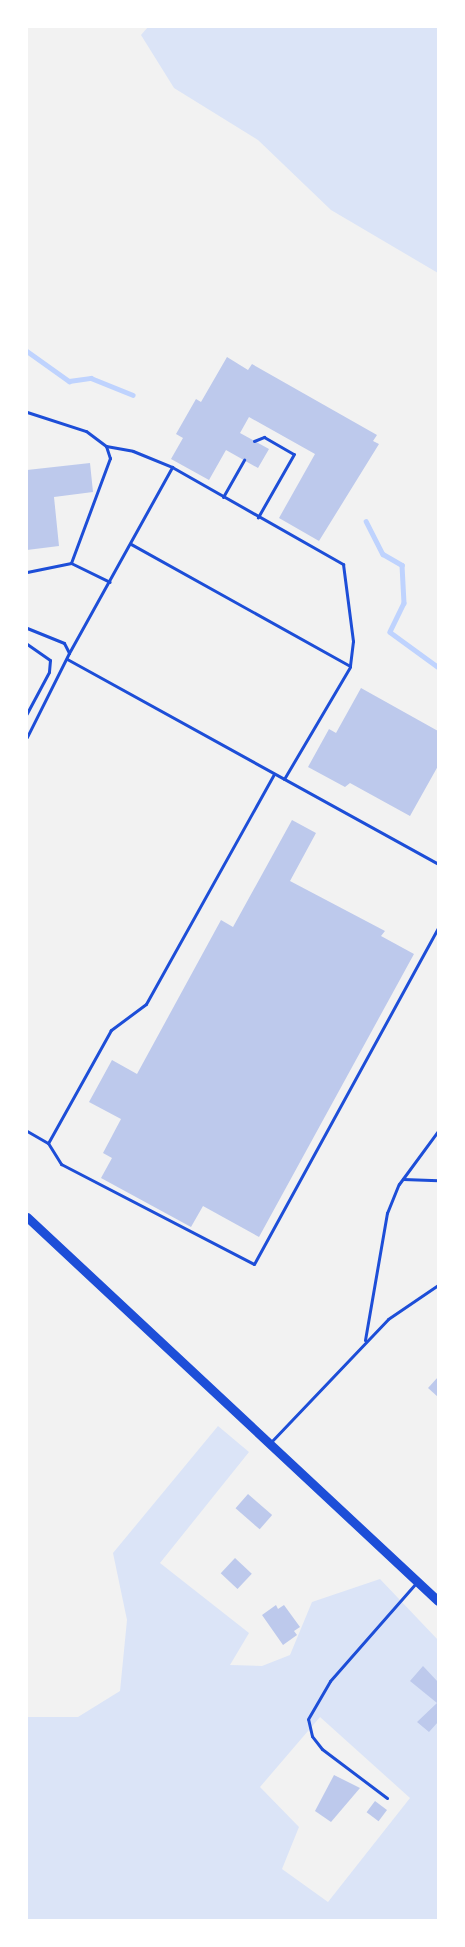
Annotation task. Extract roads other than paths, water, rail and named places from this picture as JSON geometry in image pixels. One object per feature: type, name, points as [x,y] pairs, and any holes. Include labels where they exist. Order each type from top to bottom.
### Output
[{"type":"main road","points":[[27,1217],[438,1601]]},
{"type":"lane","points":[[27,412],[86,431],[106,446],[133,451],[172,467],[343,564],[353,641],[350,666],[284,779]]},
{"type":"lane","points":[[254,441],[264,437],[294,454],[258,517]]},
{"type":"lane","points":[[71,563],[111,458],[106,446]]},
{"type":"lane","points":[[223,497],[244,460]]},
{"type":"lane","points":[[27,737],[69,653],[172,467]]},
{"type":"lane","points":[[131,544],[350,666]]},
{"type":"lane","points":[[27,572],[71,563],[110,582]]},
{"type":"lane","points":[[27,628],[64,643],[69,653]]},
{"type":"lane","points":[[27,644],[50,660],[49,672],[28,710]]},
{"type":"lane","points":[[66,659],[438,864]]},
{"type":"lane","points":[[48,1143],[111,1030],[146,1004],[274,774]]},
{"type":"lane","points":[[27,1131],[48,1143],[61,1164],[254,1264],[438,928]]},
{"type":"lane","points":[[438,1133],[438,1146]]},
{"type":"lane","points":[[365,1342],[383,1228],[403,1179],[438,1133]]},
{"type":"lane","points":[[403,1179],[438,1180]]},
{"type":"lane","points":[[268,1444],[401,1307],[438,1285]]},
{"type":"lane","points":[[387,1798],[322,1749],[312,1736],[308,1719],[330,1681],[417,1582]]},
{"type":"waterway","points":[[27,351],[69,381],[91,378],[133,395]]},
{"type":"waterway","points":[[366,521],[383,554],[402,565],[404,603],[390,632],[438,667]]}]
